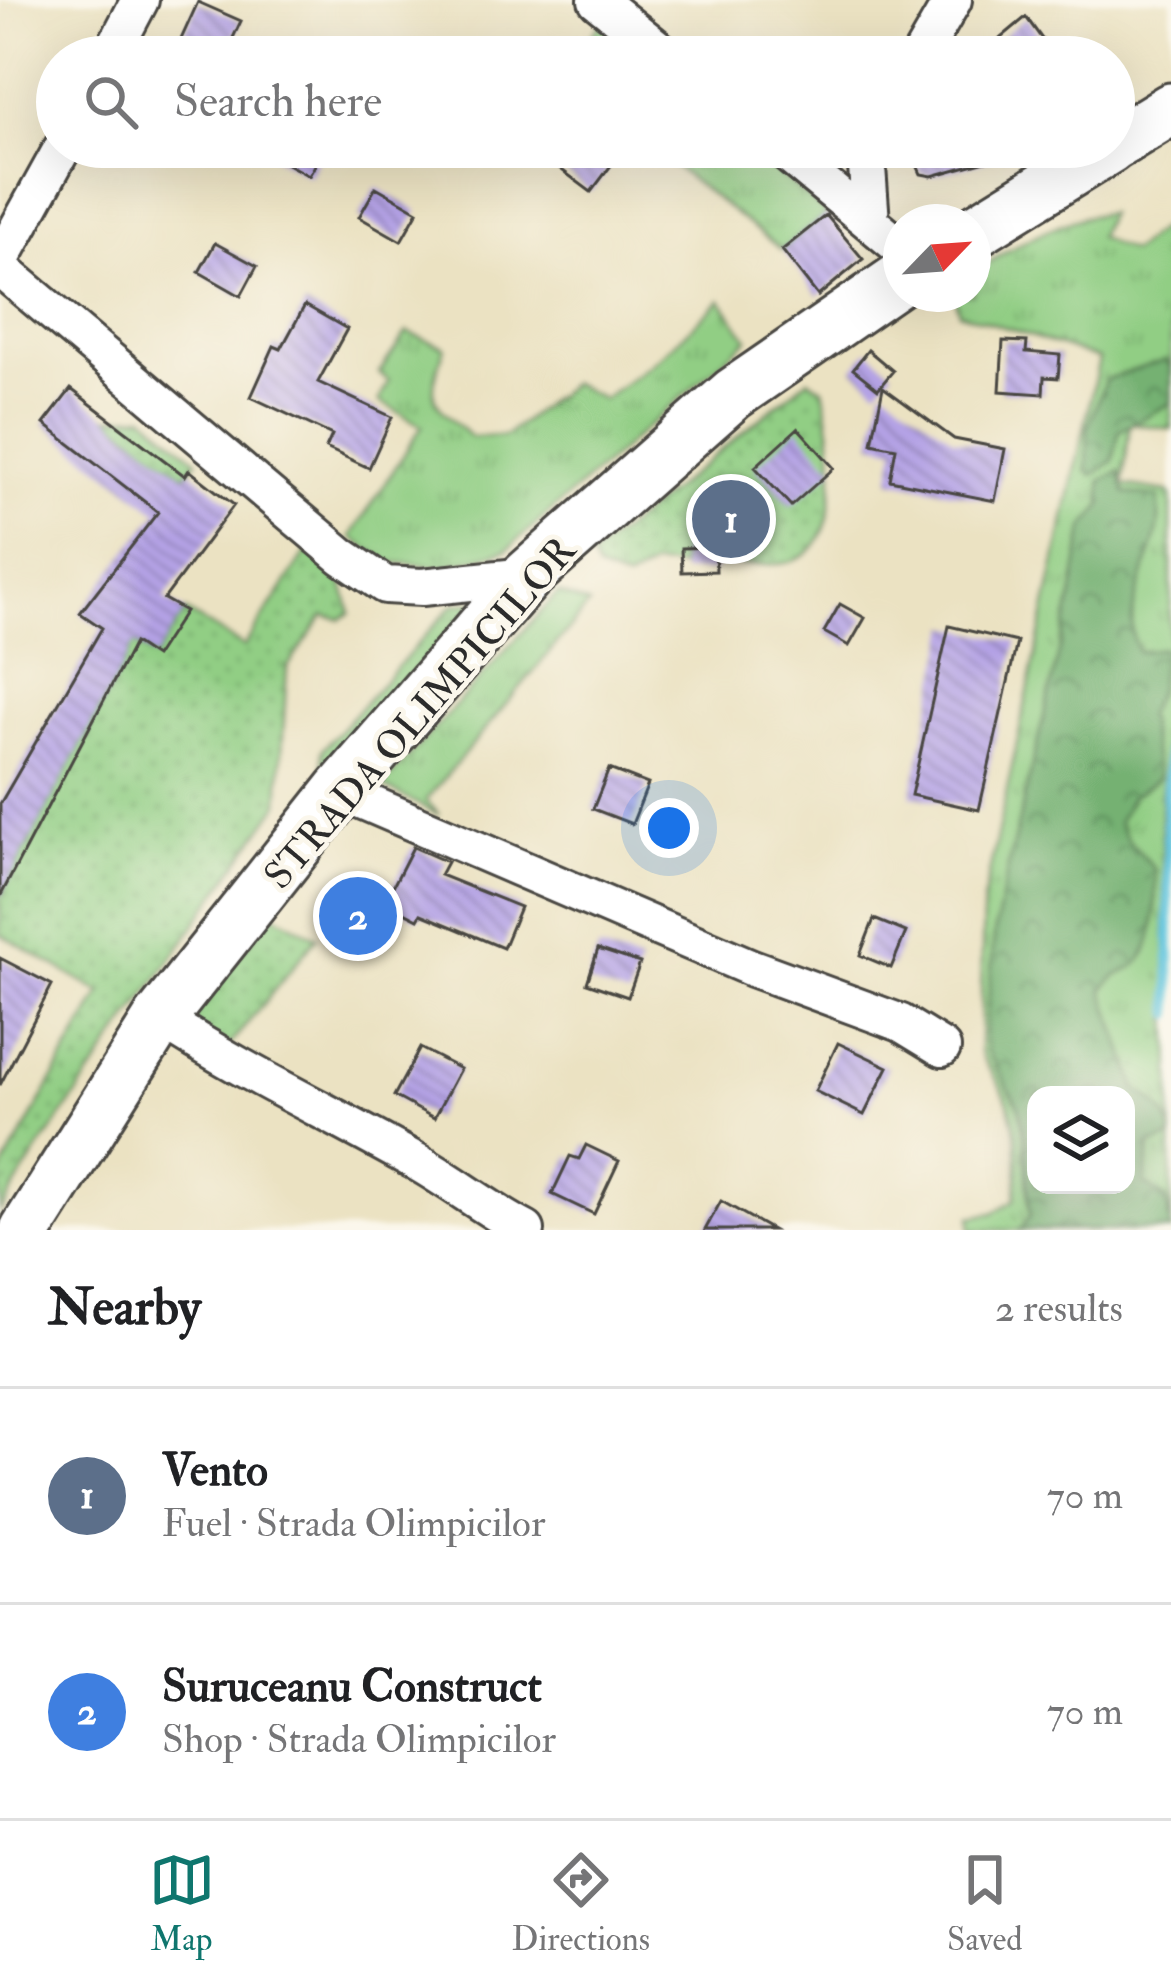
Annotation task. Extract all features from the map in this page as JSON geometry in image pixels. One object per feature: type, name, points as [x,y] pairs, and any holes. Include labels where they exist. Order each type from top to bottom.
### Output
[{"type":"main road","points":[[1135,132],[1171,109]]},
{"type":"main road","points":[[991,221],[1076,168]]},
{"type":"main road","name":"STRADA OLIMPICILOR","points":[[26,1230],[160,1018],[340,791],[527,576],[734,394],[883,291]]},
{"type":"street","points":[[121,36],[140,0]]},
{"type":"street","points":[[597,0],[642,36]]},
{"type":"street","points":[[932,36],[953,0]]},
{"type":"street","points":[[52,168],[0,265],[342,556],[385,585],[527,576]]},
{"type":"street","points":[[804,168],[883,232]]},
{"type":"street","points":[[867,168],[871,222]]},
{"type":"street","points":[[340,791],[752,968],[901,1023],[942,1048]]},
{"type":"street","points":[[160,1018],[215,1054],[422,1164],[526,1230]]},
{"type":"green space","points":[[600,24],[615,36],[591,36]]},
{"type":"green space","points":[[676,168],[773,168],[827,214],[782,250]]},
{"type":"green space","points":[[1108,213],[1098,237],[1131,252],[1161,228],[1171,240],[1171,429],[1130,423],[1123,485],[1169,492],[1171,497],[1161,812],[1171,1072],[1171,1230],[971,1230],[971,1217],[993,1213],[1015,1200],[1014,1125],[1005,1096],[980,1050],[983,902],[1099,359],[959,312],[991,312],[991,261],[1054,227]]},
{"type":"green space","points":[[721,300],[748,339],[507,550],[443,567],[388,562],[351,537],[422,426],[379,401],[389,381],[379,373],[407,332],[445,347],[434,389],[439,407],[471,437],[505,436],[572,383],[603,399],[656,360]]},
{"type":"green space","points":[[1166,360],[1171,369],[1171,403],[1119,431],[1113,461],[1093,475],[1087,471],[1088,427],[1106,379]]},
{"type":"green space","points":[[808,379],[823,388],[833,481],[824,529],[814,547],[792,562],[741,565],[739,548],[682,548],[681,567],[653,566],[627,581],[597,570],[592,559],[598,551]]},
{"type":"green space","points":[[145,415],[197,460],[185,476],[108,417]]},
{"type":"green space","points":[[1120,471],[1125,493],[1157,497],[1159,515],[1137,594],[1132,633],[1138,652],[1163,648],[1158,690],[1146,715],[1158,779],[1132,796],[1118,822],[1156,871],[1153,930],[1141,960],[1103,990],[1137,1090],[1156,1104],[1168,1122],[1171,1138],[1150,1146],[1145,1184],[1166,1199],[1171,1230],[1020,1230],[1030,1216],[1029,1194],[1135,1194],[1135,1086],[1027,1086],[1027,1169],[1019,1107],[987,1051],[985,1035],[995,928],[1009,862],[1084,529],[1102,505],[1101,481]]},
{"type":"green space","points":[[308,550],[343,584],[351,613],[341,619],[324,616],[287,668],[279,804],[0,1212],[0,1175],[101,993],[0,934],[0,897],[134,643],[155,657],[185,611],[244,647]]},
{"type":"green space","points":[[558,593],[589,605],[426,800],[439,815],[382,786]]},
{"type":"green space","points":[[480,601],[323,773],[322,750],[453,605]]},
{"type":"green space","points":[[272,913],[317,937],[226,1050],[189,1019]]},
{"type":"building","points":[[198,2],[241,21],[234,36],[183,36]]},
{"type":"building","points":[[1026,17],[1040,36],[1003,36]]},
{"type":"building","points":[[559,168],[609,168],[591,192]]},
{"type":"building","points":[[918,168],[961,168],[932,176],[921,174]]},
{"type":"building","points":[[376,187],[418,211],[401,241],[359,217]]},
{"type":"building","points":[[826,215],[863,259],[818,296],[782,250]]},
{"type":"building","points":[[215,243],[257,266],[241,296],[199,272]]},
{"type":"building","points":[[305,305],[347,329],[318,382],[392,417],[369,468],[326,448],[332,435],[251,397],[274,346],[281,349]]},
{"type":"building","points":[[1003,341],[1027,342],[1026,352],[1060,355],[1058,378],[1044,377],[1043,394],[1000,391]]},
{"type":"building","points":[[868,350],[893,371],[878,389],[853,369]]},
{"type":"building","points":[[883,387],[954,439],[1005,449],[995,501],[890,480],[896,448],[872,443]]},
{"type":"building","points":[[71,389],[185,476],[189,470],[234,505],[164,599],[185,611],[155,657],[134,643],[0,897],[0,804],[102,628],[80,613],[158,512],[44,424]]},
{"type":"building","points":[[798,428],[834,468],[791,506],[755,467]]},
{"type":"building","points":[[715,547],[716,571],[682,572],[681,548]]},
{"type":"building","points":[[840,604],[865,618],[849,646],[824,632]]},
{"type":"building","points":[[949,626],[1017,642],[979,810],[911,795]]},
{"type":"building","points":[[609,769],[648,784],[632,824],[593,809]]},
{"type":"building","points":[[413,847],[447,862],[440,875],[520,907],[503,948],[421,914],[418,919],[385,902]]},
{"type":"building","points":[[358,886],[385,902],[359,945],[332,929]]},
{"type":"building","points":[[874,919],[906,932],[891,968],[860,955]]},
{"type":"building","points":[[598,949],[640,963],[628,997],[587,983]]},
{"type":"building","points":[[0,958],[52,985],[0,1085]]},
{"type":"building","points":[[838,1043],[888,1067],[864,1115],[815,1091]]},
{"type":"building","points":[[420,1048],[460,1069],[434,1118],[394,1096]]},
{"type":"building","points":[[586,1145],[619,1161],[594,1214],[552,1194],[570,1156],[579,1159]]},
{"type":"building","points":[[721,1201],[772,1230],[705,1230]]},
{"type":"waterway","points":[[1171,675],[1166,803],[1171,1014]]},
{"type":"place","name":"Vento","points":[[731,519]]},
{"type":"place","name":"Suruceanu Construct","points":[[358,916]]}]
